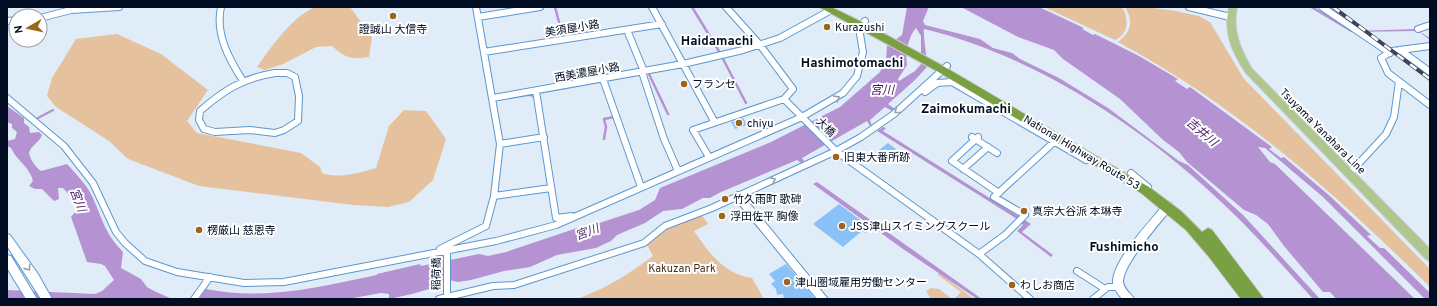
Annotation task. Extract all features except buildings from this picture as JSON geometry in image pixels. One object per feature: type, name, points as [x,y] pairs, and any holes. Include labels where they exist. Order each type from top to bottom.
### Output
[{"type":"highway","name":"National Highway Route 53","points":[[831,8],[867,25],[943,67],[1131,173],[1172,200],[1196,221],[1229,259],[1258,299]]},
{"type":"highway","name":"National Highway Route 53","points":[[943,67],[1109,168],[1168,206],[1203,239],[1248,299]]},
{"type":"main road","name":"Tsuyama Yanahara Line","points":[[1233,7],[1230,18],[1234,41],[1249,71],[1430,256]]},
{"type":"street","points":[[48,16],[70,10],[103,10],[119,7]]},
{"type":"street","points":[[221,7],[218,17],[220,34],[237,72],[243,81]]},
{"type":"street","points":[[437,252],[486,226],[494,196],[500,144],[476,7]]},
{"type":"street","points":[[478,17],[540,7]]},
{"type":"street","points":[[652,7],[714,121]]},
{"type":"street","points":[[709,157],[693,130],[714,121],[784,99],[793,89],[760,45],[726,7]]},
{"type":"street","points":[[1189,7],[1230,18]]},
{"type":"street","points":[[1322,7],[1390,53]]},
{"type":"street","name":"西美濃屋小路","points":[[493,98],[683,64],[760,45],[780,38],[831,8]]},
{"type":"street","name":"美須屋小路","points":[[484,52],[662,24]]},
{"type":"street","points":[[7,98],[64,146],[93,183],[116,232],[144,261],[208,280],[244,283],[284,282],[447,251],[530,233],[556,225],[641,188],[802,117],[838,98],[847,91],[860,69],[863,45],[858,30],[867,25]]},
{"type":"street","points":[[1418,29],[1430,25]]},
{"type":"street","points":[[627,30],[643,70],[642,72],[668,150],[678,171]]},
{"type":"street","points":[[1430,46],[1400,50],[1381,58],[1384,67],[1399,82],[1430,105]]},
{"type":"street","points":[[1400,50],[1430,72]]},
{"type":"street","points":[[910,101],[943,67]]},
{"type":"street","points":[[284,72],[293,74],[296,78],[299,94],[300,107],[298,121],[283,131],[276,133],[264,134],[243,130],[217,133],[204,129],[199,120],[200,111],[220,93],[243,81],[258,76],[284,72]]},
{"type":"street","points":[[603,79],[641,188]]},
{"type":"street","points":[[439,299],[493,286],[514,285],[644,242],[665,226],[738,196],[836,151],[861,137],[937,83],[952,82],[1106,171],[1109,168]]},
{"type":"street","points":[[1349,174],[1385,136],[1394,117],[1399,82]]},
{"type":"street","points":[[536,91],[556,218],[575,216]]},
{"type":"street","name":"大橋","points":[[784,99],[836,151],[979,254],[1030,299]]},
{"type":"street","points":[[500,144],[544,137]]},
{"type":"street","points":[[997,153],[976,138],[952,161],[999,192]]},
{"type":"street","points":[[979,254],[1004,236],[1025,215],[994,197],[1054,142]]},
{"type":"street","points":[[963,169],[988,147]]},
{"type":"street","points":[[1129,299],[1119,287],[1118,280],[1120,274],[1133,250],[1169,203],[1131,173]]},
{"type":"street","points":[[494,196],[551,188]]},
{"type":"street","points":[[738,196],[823,299]]},
{"type":"street","points":[[7,238],[47,299]]},
{"type":"street","name":"稲荷橋","points":[[447,251],[447,296]]},
{"type":"street","points":[[7,259],[28,298]]},
{"type":"street","points":[[1077,271],[1105,289]]},
{"type":"street","points":[[194,299],[208,280]]},
{"type":"street","points":[[1093,299],[1108,287],[1119,287]]},
{"type":"green space","points":[[315,7],[350,7],[372,37],[369,57],[353,58],[345,56],[332,46],[316,47],[283,64],[265,70],[257,67],[275,42],[290,25],[306,12]]},
{"type":"green space","points":[[1044,7],[1122,7],[1127,21],[1125,30],[1120,37],[1115,40]]},
{"type":"green space","points":[[1125,7],[1145,7],[1176,11],[1199,16],[1210,22],[1244,79],[1430,269],[1430,287],[1357,218],[1283,153],[1204,95],[1118,42],[1126,34],[1130,26],[1130,17]]},
{"type":"green space","points":[[117,34],[161,54],[208,90],[187,121],[197,133],[301,153],[320,167],[322,173],[329,175],[349,175],[376,168],[389,126],[404,110],[426,111],[446,139],[433,180],[409,202],[388,207],[353,205],[199,186],[128,159],[109,141],[56,107],[47,96],[52,78],[76,39]]},
{"type":"green space","name":"Kakuzan Park","points":[[702,215],[708,224],[694,231],[705,247],[725,267],[742,276],[752,278],[764,299],[577,299],[597,291],[635,269],[653,256],[647,245],[667,229]]},
{"type":"green space","points":[[939,273],[974,299],[954,299],[961,292],[938,275]]},
{"type":"green space","points":[[931,288],[939,289],[952,299],[931,299],[926,291]]},
{"type":"water","name":"宮川","points":[[907,7],[929,7],[923,21],[925,25],[980,39],[993,48],[1012,53],[1020,59],[1059,78],[1108,108],[1179,161],[1188,165],[1244,216],[1320,299],[1313,299],[1250,230],[1208,190],[1173,160],[1135,131],[1095,104],[1054,80],[1012,59],[968,42],[924,29],[927,67],[888,104],[895,109],[892,111],[885,107],[870,120],[872,126],[870,126],[867,121],[802,158],[804,161],[801,163],[797,160],[710,198],[703,198],[682,209],[663,211],[645,223],[617,235],[611,241],[596,248],[557,255],[530,267],[504,271],[471,280],[458,282],[449,280],[438,282],[429,289],[389,299],[389,294],[381,293],[348,299],[185,299],[190,298],[206,289],[249,294],[292,291],[377,275],[420,264],[421,266],[479,254],[488,256],[506,252],[577,228],[587,227],[639,210],[655,200],[660,188],[771,142],[840,107],[880,72],[886,60],[887,46],[902,35]],"holes":[[[916,28],[921,36],[921,64],[915,71],[899,81],[898,79],[907,65],[906,56],[908,46],[911,36]]]},
{"type":"water","name":"吉井川","points":[[961,7],[1039,7],[1084,28],[1082,29],[1093,35],[1095,34],[1139,56],[1178,79],[1175,81],[1187,89],[1190,87],[1272,147],[1269,149],[1281,158],[1284,157],[1331,197],[1371,235],[1367,236],[1380,248],[1384,248],[1430,293],[1430,299],[1425,299],[1323,197],[1265,148],[1258,147],[1270,162],[1275,164],[1415,299],[1336,299],[1330,292],[1323,292],[1284,246],[1268,224],[1256,215],[1244,210],[1187,162],[1179,152],[1163,140],[1120,99],[1063,59],[1054,50],[1018,37]]},
{"type":"water","points":[[1309,7],[1314,7],[1354,31],[1415,29],[1430,38],[1430,40],[1418,31],[1351,32]]},
{"type":"water","name":"宮川","points":[[7,106],[24,118],[24,123],[29,127],[30,133],[39,132],[42,135],[29,153],[37,168],[41,171],[67,164],[87,187],[108,232],[123,252],[121,268],[141,279],[147,287],[154,291],[170,298],[185,299],[7,299],[7,290],[95,294],[102,291],[114,280],[105,266],[87,262],[71,217],[76,211],[76,208],[72,199],[65,190],[63,188],[58,188],[59,199],[54,201],[42,189],[35,189],[29,186],[33,181],[29,172],[11,148],[7,146],[7,141],[15,139],[17,132],[12,128],[12,124],[7,122]]},
{"type":"water","points":[[883,127],[886,128],[883,131],[1031,224],[1022,232],[1053,255],[1051,257],[1017,231],[1023,225],[1017,219],[877,131]]},
{"type":"water","points":[[817,182],[982,299],[977,299],[903,249],[813,184]]},
{"type":"waterway","points":[[555,7],[559,22]]},
{"type":"waterway","points":[[692,7],[720,53]]},
{"type":"waterway","points":[[722,57],[746,103]]},
{"type":"waterway","points":[[648,72],[668,114]]},
{"type":"waterway","points":[[524,95],[532,95],[535,98]]},
{"type":"waterway","points":[[38,118],[53,110]]},
{"type":"waterway","points":[[604,139],[606,127],[604,119],[614,117]]},
{"type":"railway","points":[[1333,7],[1430,79]]},
{"type":"place","name":"證誠山 大信寺","points":[[393,16]]},
{"type":"place","name":"Kurazushi","points":[[827,27]]},
{"type":"place","name":"フランセ","points":[[684,84]]},
{"type":"place","name":"chiyu","points":[[739,123]]},
{"type":"place","name":"旧東大番所跡","points":[[836,157]]},
{"type":"place","name":"竹久雨町 歌碑","points":[[725,199]]},
{"type":"place","name":"真宗大谷派 本琳寺","points":[[1024,211]]},
{"type":"place","name":"浮田佐平 胸像","points":[[722,216]]},
{"type":"place","name":"JSS津山スイミングスクール","points":[[842,226]]},
{"type":"place","name":"楞厳山 慈恩寺","points":[[199,230]]},
{"type":"place","name":"津山圏域雇用労働センター","points":[[787,282]]},
{"type":"place","name":"わしお商店","points":[[1012,285]]},
{"type":"district","name":"Haidamachi","points":[[717,40]]},
{"type":"district","name":"Hashimotomachi","points":[[852,62]]},
{"type":"district","name":"Zaimokumachi","points":[[966,108]]},
{"type":"district","name":"Fushimicho","points":[[1124,246]]}]
